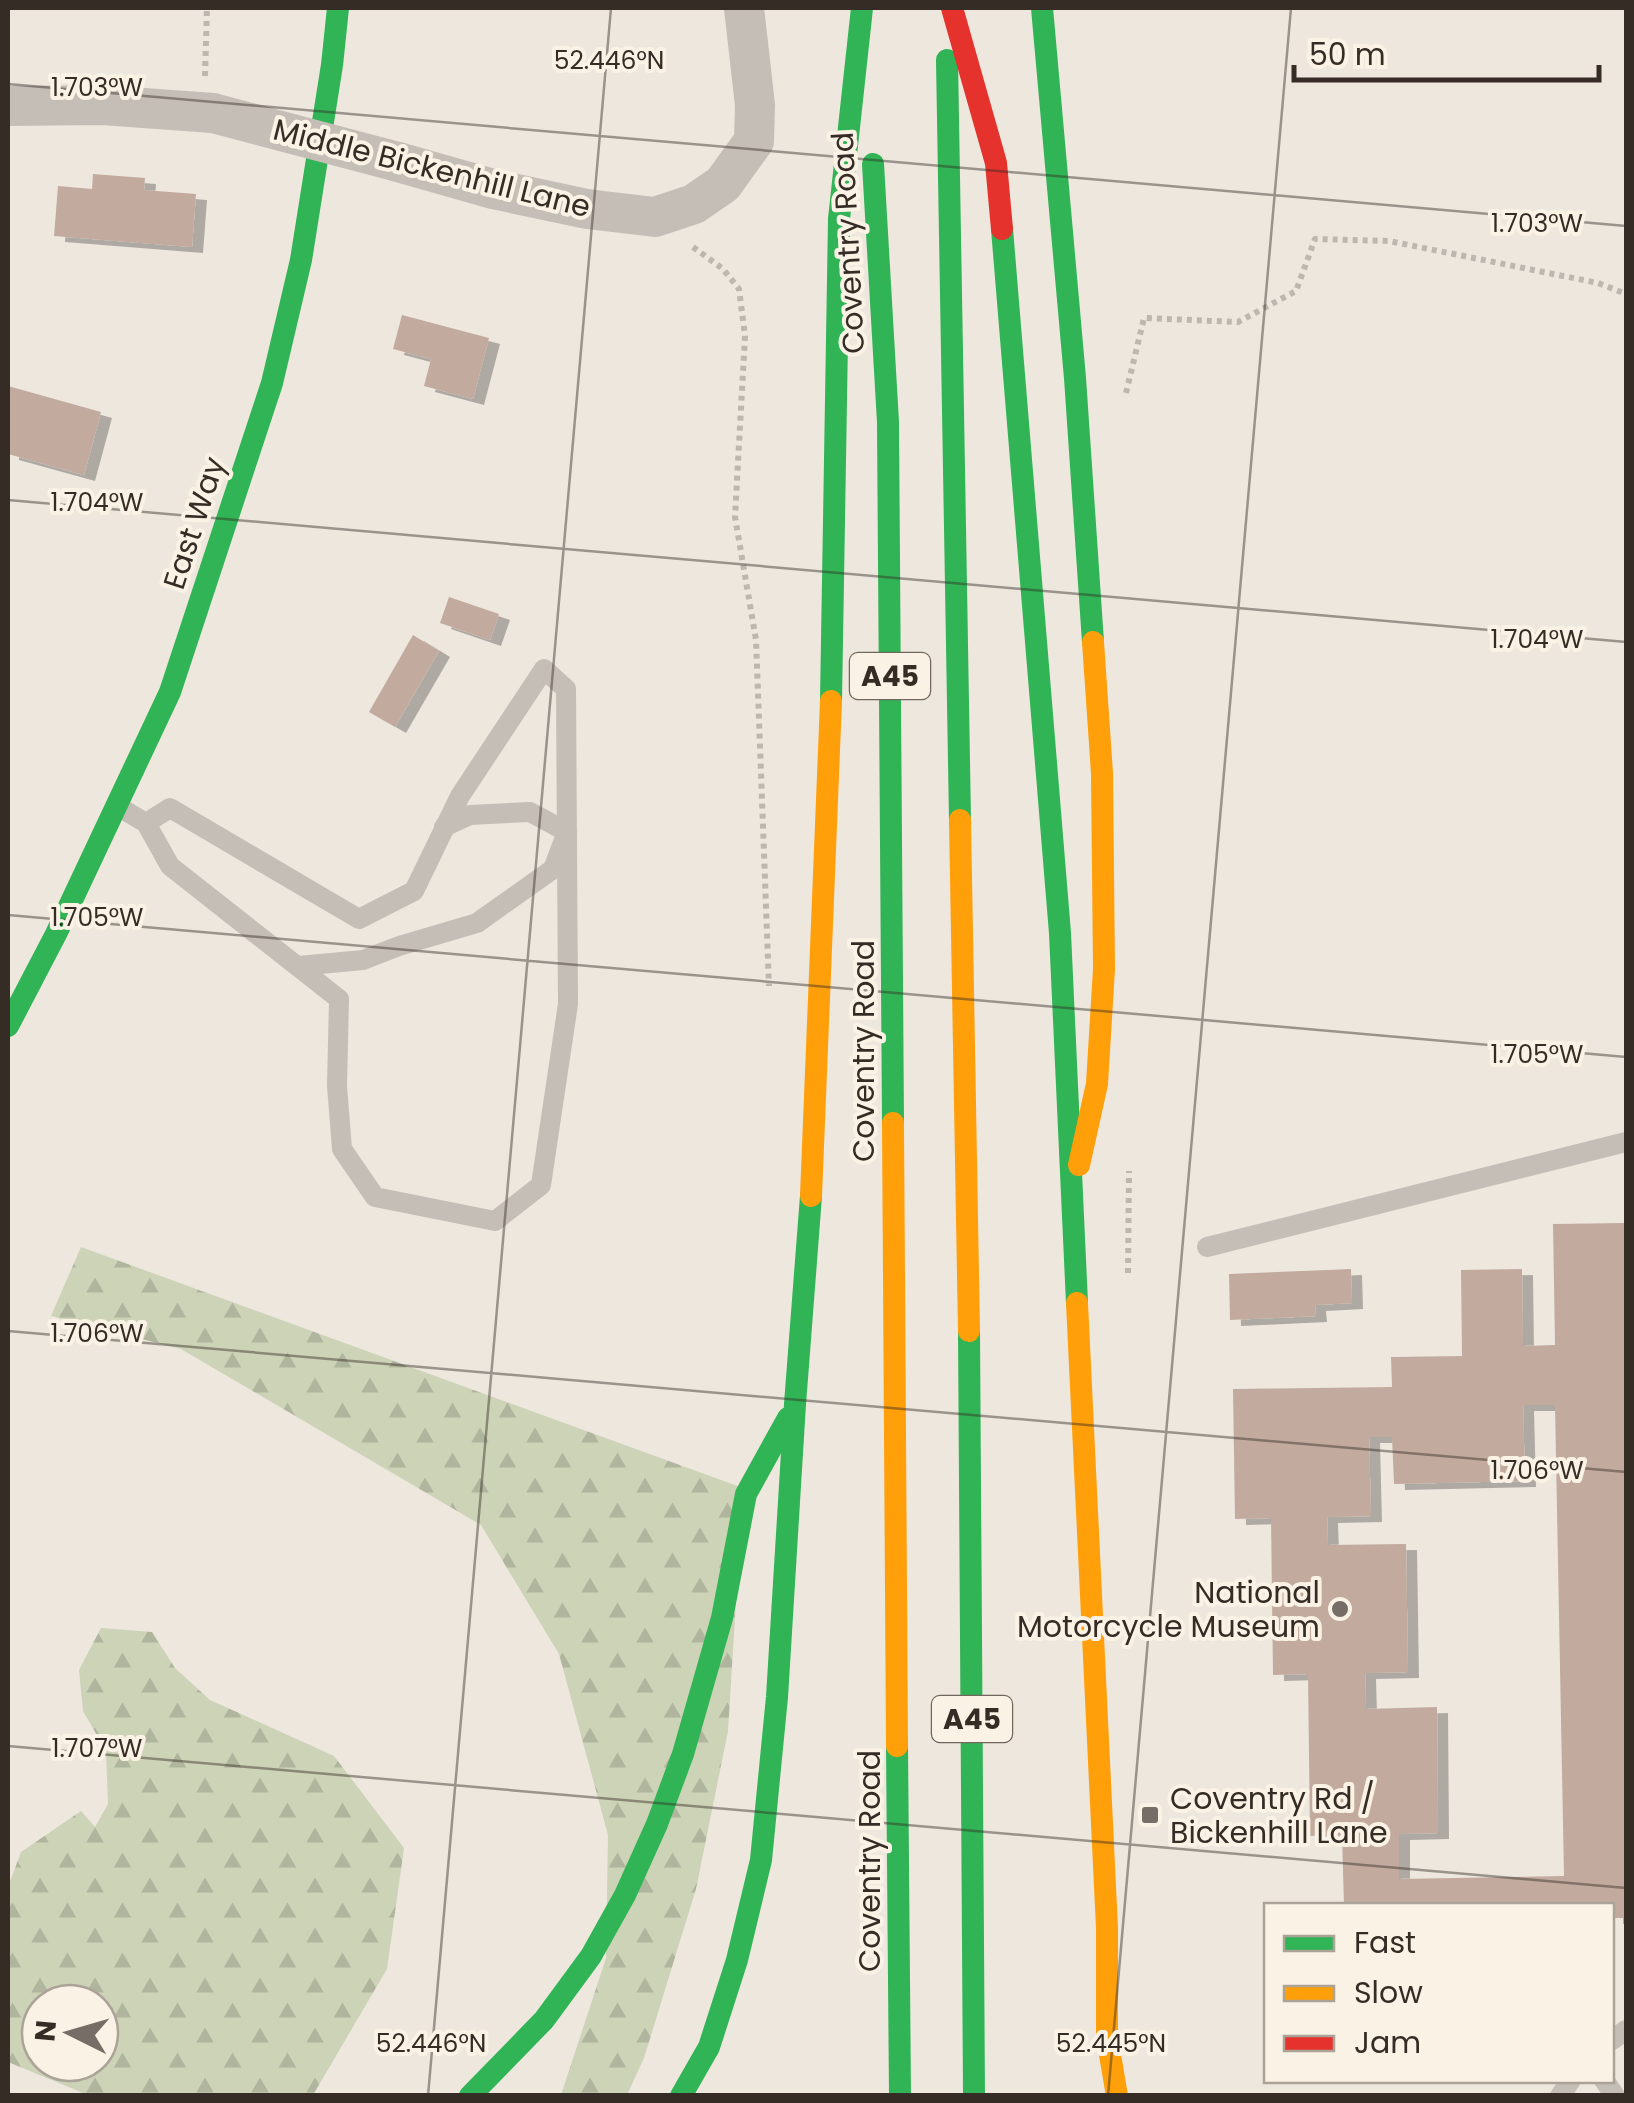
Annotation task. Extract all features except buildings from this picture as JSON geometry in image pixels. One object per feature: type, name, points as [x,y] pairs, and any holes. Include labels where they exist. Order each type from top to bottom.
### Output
[{"type":"main road","name":"East Way","points":[[8,1026],[56,934],[170,692],[272,383],[301,260],[338,8]]},
{"type":"main road","name":"Coventry Road","points":[[863,8],[888,422],[900,2096]]},
{"type":"main road","points":[[682,2096],[709,2047],[737,1960],[761,1860],[777,1697],[811,1206],[831,712],[839,219],[863,8]]},
{"type":"main road","points":[[949,8],[996,164],[1060,933],[1107,1928],[1107,2037],[1117,2096]]},
{"type":"main road","name":"A45","points":[[949,8],[969,1343],[974,2096]]},
{"type":"main road","points":[[1042,8],[1075,378],[1102,773],[1104,969],[1098,1084],[1073,1190]]},
{"type":"main road","points":[[470,2096],[544,2020],[591,1956],[625,1895],[658,1824],[682,1754],[722,1618],[746,1494],[795,1404]]},
{"type":"street","name":"Middle Bickenhill Lane","points":[[8,106],[102,105],[208,113],[512,193],[587,209],[654,217],[694,204],[723,184],[754,141],[755,104],[744,8]]},
{"type":"lane","points":[[117,806],[146,823],[170,866],[340,999],[337,1086],[342,1149],[375,1198],[495,1221],[541,1186],[568,1004],[566,689],[544,669],[460,796],[414,890],[359,919],[170,808],[146,823]]},
{"type":"lane","points":[[444,827],[470,814],[530,812],[568,832]]},
{"type":"lane","points":[[299,966],[362,960],[476,924],[553,869],[568,832]]},
{"type":"lane","points":[[1207,1246],[1626,1142]]},
{"type":"path","points":[[207,8],[208,113]]},
{"type":"path","points":[[654,217],[652,238],[692,246],[723,269],[739,289],[745,336],[735,516],[756,640],[769,997]]},
{"type":"path","points":[[1126,394],[1144,318],[1238,322],[1296,291],[1315,239],[1390,241],[1598,284],[1626,294]]},
{"type":"green space","points":[[81,1247],[743,1488],[728,1731],[696,1889],[644,2058],[627,2095],[561,2095],[606,1958],[608,1835],[559,1654],[481,1525],[181,1349],[51,1316]]},
{"type":"green space","points":[[101,1628],[152,1632],[175,1668],[210,1700],[334,1756],[404,1848],[387,1969],[313,2095],[88,2095],[59,2083],[120,2083],[120,1983],[20,1983],[20,2067],[8,2062],[8,1887],[21,1852],[81,1811],[95,1827],[108,1804],[106,1751],[83,1711],[79,1670]]},
{"type":"traffic: fast","points":[[8,1026],[56,934],[170,692],[272,383],[301,260],[338,8]]},
{"type":"traffic: fast","points":[[831,701],[839,219],[862,8]]},
{"type":"traffic: fast","points":[[1042,8],[1075,378],[1093,642]]},
{"type":"traffic: fast","points":[[947,60],[960,820]]},
{"type":"traffic: fast","points":[[873,164],[888,422],[893,1123]]},
{"type":"traffic: fast","points":[[1002,229],[1060,933],[1077,1303]]},
{"type":"traffic: fast","points":[[681,2096],[709,2047],[737,1960],[761,1860],[777,1697],[811,1196]]},
{"type":"traffic: fast","points":[[969,1331],[974,2096]]},
{"type":"traffic: fast","points":[[470,2096],[544,2020],[591,1956],[625,1895],[683,1754],[722,1618],[746,1494],[788,1418]]},
{"type":"traffic: fast","points":[[897,1746],[900,2096]]},
{"type":"traffic: slow","points":[[1079,1165],[1097,1084],[1104,969],[1102,773],[1093,642]]},
{"type":"traffic: slow","points":[[811,1196],[831,701]]},
{"type":"traffic: slow","points":[[960,820],[969,1331]]},
{"type":"traffic: slow","points":[[893,1123],[897,1746]]},
{"type":"traffic: slow","points":[[1077,1303],[1107,1928],[1107,2037],[1117,2096]]},
{"type":"traffic: jam","points":[[952,8],[996,163],[1002,229]]},
{"type":"place","name":"National Motorcycle Museum","points":[[1340,1609]]},
{"type":"place","name":"Coventry Rd / Bickenhill Lane","points":[[1150,1815]]}]
